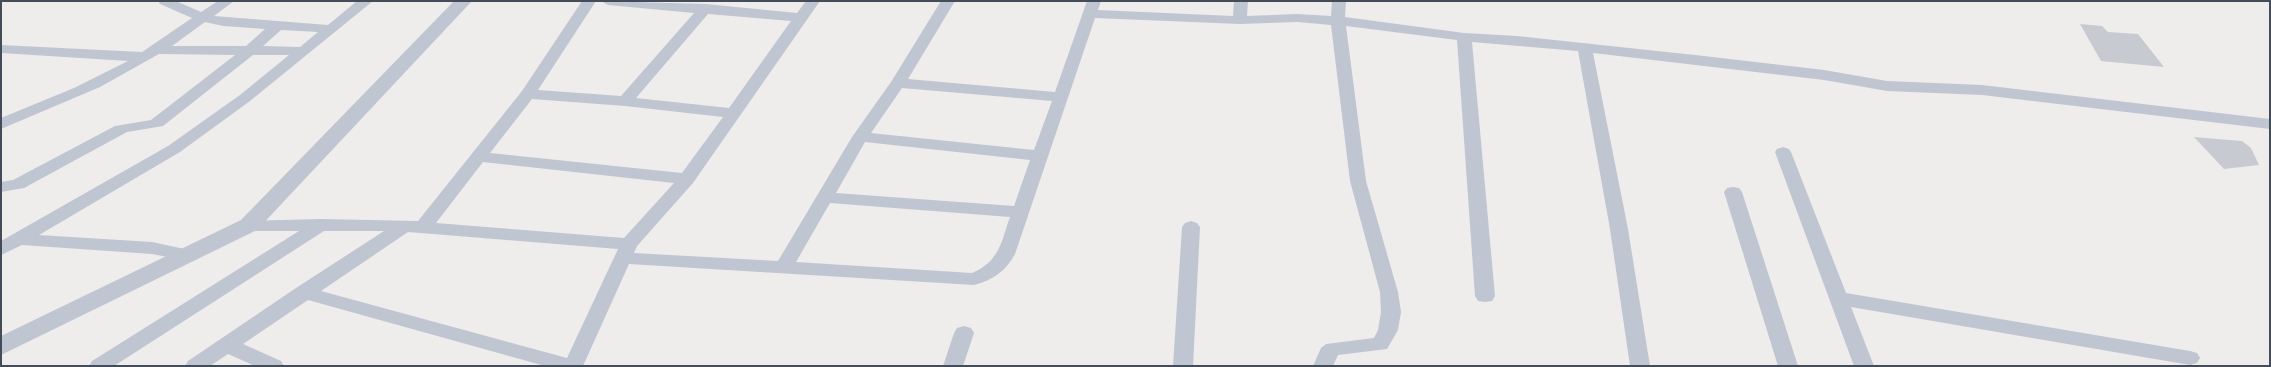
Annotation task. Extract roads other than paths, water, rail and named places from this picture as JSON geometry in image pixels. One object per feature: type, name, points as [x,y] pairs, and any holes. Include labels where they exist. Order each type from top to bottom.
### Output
[{"type":"street","points":[[165,1],[201,17],[223,22],[276,27],[331,29]]},
{"type":"street","points":[[1,124],[93,85],[150,54],[201,17],[227,1]]},
{"type":"street","points":[[1,249],[174,149],[245,98],[366,1]]},
{"type":"street","points":[[1,346],[249,225],[464,1]]},
{"type":"street","points":[[424,226],[528,94],[590,1]]},
{"type":"street","points":[[608,1],[706,8],[801,18]]},
{"type":"street","points":[[303,292],[572,366],[626,251],[687,179],[813,1]]},
{"type":"street","points":[[784,268],[860,137],[898,83],[948,1]]},
{"type":"street","points":[[1240,20],[1242,1]]},
{"type":"street","points":[[1323,366],[1328,352],[1333,349],[1380,344],[1388,330],[1391,312],[1389,292],[1358,181],[1338,21],[1339,1]]},
{"type":"street","points":[[625,101],[706,8]]},
{"type":"street","points":[[249,225],[424,226],[626,251],[784,268],[974,279],[990,273],[1001,264],[1021,212],[1039,156],[1062,97],[1092,8],[1240,20],[1269,18],[1338,21],[1464,37],[1517,40],[1704,60],[1824,75],[1887,86],[1982,90],[2270,124]]},
{"type":"street","points":[[1,187],[18,184],[121,129],[131,126],[144,128],[157,123],[250,50],[276,27]]},
{"type":"street","points":[[1464,37],[1485,296]]},
{"type":"street","points":[[1585,47],[1619,229],[1640,366]]},
{"type":"street","points":[[1,49],[150,54],[250,50],[303,51]]},
{"type":"street","points":[[898,83],[1062,97]]},
{"type":"street","points":[[528,94],[625,101],[734,113]]},
{"type":"street","points":[[860,137],[1039,156]]},
{"type":"street","points":[[1783,152],[1864,366]]},
{"type":"street","points":[[479,157],[687,179]]},
{"type":"street","points":[[1733,192],[1788,366]]},
{"type":"street","points":[[825,197],[1021,212]]},
{"type":"street","points":[[99,366],[321,225]]},
{"type":"street","points":[[195,366],[303,292],[405,226]]},
{"type":"street","points":[[1183,366],[1191,227]]},
{"type":"street","points":[[1,237],[152,248],[188,255]]},
{"type":"street","points":[[1838,298],[2015,330],[2190,358]]},
{"type":"street","points":[[953,366],[964,333]]},
{"type":"street","points":[[227,345],[274,366]]}]
